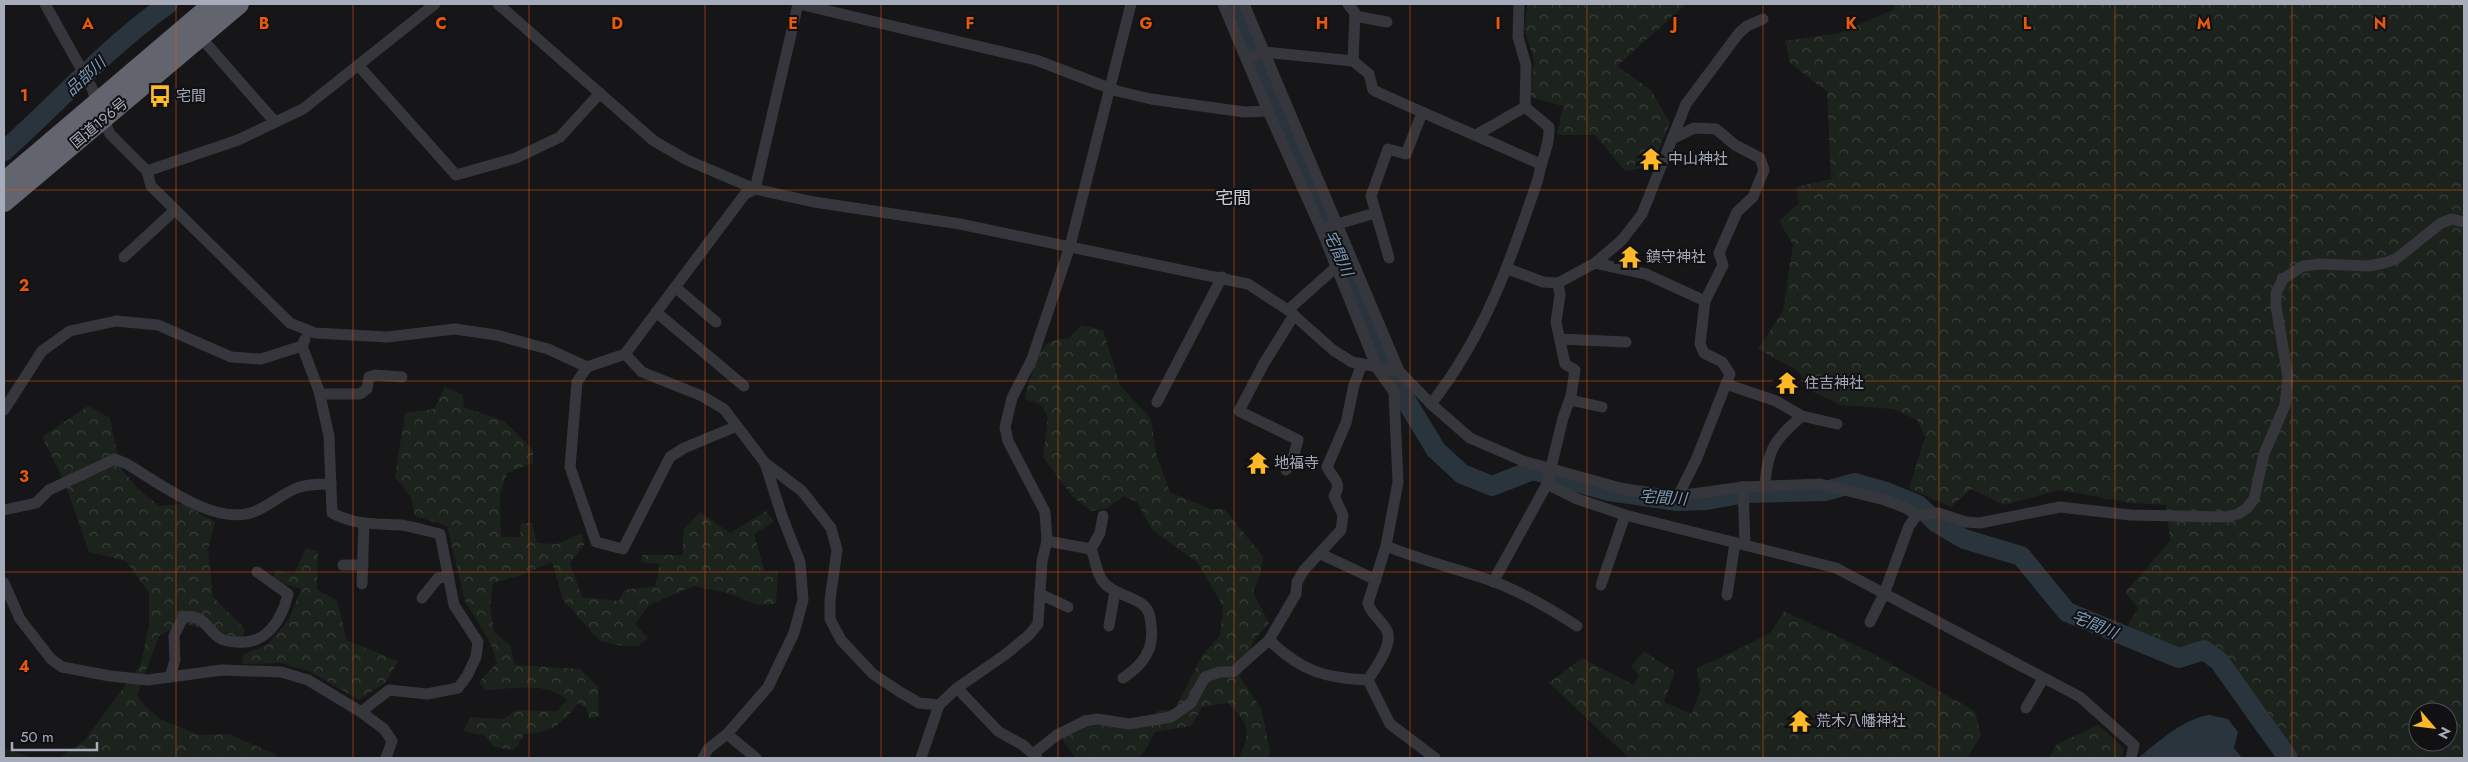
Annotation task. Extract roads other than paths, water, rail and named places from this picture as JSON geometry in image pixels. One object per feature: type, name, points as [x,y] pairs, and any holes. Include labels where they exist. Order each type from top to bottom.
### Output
[{"type":"highway","name":"国道196号","points":[[195,31],[214,4]]},
{"type":"highway","name":"国道196号","points":[[4,202],[99,112],[195,31],[239,4]]},
{"type":"highway","name":"国道196号","points":[[4,182],[99,112]]},
{"type":"street","points":[[45,4],[93,90],[99,112],[110,134],[147,171],[151,186],[290,323],[315,333],[387,336],[455,329],[496,335],[548,349],[587,367]]},
{"type":"street","points":[[147,171],[238,140],[303,109],[435,4]]},
{"type":"street","points":[[498,4],[512,8],[600,93],[662,146],[686,160],[755,188],[814,202],[960,224],[1222,277],[1248,284],[1291,312],[1333,350],[1352,362],[1399,372]]},
{"type":"street","points":[[737,426],[684,448],[670,456],[623,548],[596,542],[570,467],[577,382],[587,367],[625,354],[745,194],[755,188],[799,4],[1036,60],[1110,88],[1151,99],[1196,107],[1244,112],[1268,111]]},
{"type":"street","points":[[921,758],[938,705],[1029,635],[1038,624],[1047,541],[1045,512],[1008,441],[1005,427],[1012,398],[1032,359],[1070,246],[1131,4]]},
{"type":"street","points":[[1224,4],[1256,55],[1330,226],[1399,372],[1431,404],[1470,438],[1523,461],[1549,476],[1577,499],[1625,514],[1836,568],[2080,697],[2134,745],[2131,758]]},
{"type":"street","points":[[1244,4],[1268,111],[1330,226],[1336,268],[1376,368],[1394,392],[1398,482],[1386,546],[1368,602],[1370,610],[1388,631],[1389,642],[1368,680]]},
{"type":"street","points":[[1352,10],[1364,4]]},
{"type":"street","points":[[1519,4],[1518,37],[1526,64],[1524,107]]},
{"type":"street","points":[[1352,10],[1353,61]]},
{"type":"street","points":[[1352,10],[1387,22]]},
{"type":"street","points":[[1508,269],[1543,282],[1558,283],[1596,263],[1622,240],[1642,214],[1686,104],[1739,33],[1747,26],[1763,19]]},
{"type":"street","points":[[195,31],[275,122]]},
{"type":"street","points":[[1256,55],[1353,61],[1369,74],[1373,90],[1458,130],[1476,135],[1540,164]]},
{"type":"street","points":[[358,65],[456,175],[516,158],[560,137],[600,93]]},
{"type":"street","points":[[1476,135],[1524,107]]},
{"type":"street","points":[[1431,404],[1455,374],[1508,269],[1538,179],[1540,164],[1550,142],[1549,127],[1524,107]]},
{"type":"street","points":[[1389,258],[1383,231],[1375,214],[1372,196],[1388,149],[1406,154],[1422,113]]},
{"type":"street","points":[[1672,139],[1694,128],[1716,129],[1735,145],[1760,158],[1764,170],[1753,197],[1736,212],[1719,253],[1723,265],[1705,302],[1700,344],[1704,353],[1722,362],[1730,374],[1696,460],[1678,496]]},
{"type":"street","points":[[124,257],[175,210]]},
{"type":"street","points":[[1330,226],[1375,214]]},
{"type":"street","points":[[1549,476],[1631,491],[1678,496],[1765,485],[1820,484],[1885,500],[1906,508],[1917,515],[1938,513],[1966,522],[1980,523],[2060,507],[2178,518],[2226,517],[2238,514],[2247,508],[2254,499],[2264,454],[2285,405],[2288,391],[2287,358],[2276,306],[2276,293],[2283,279],[2303,266],[2320,264],[2368,266],[2384,263],[2396,259],[2441,223],[2452,219],[2464,222]]},
{"type":"street","points":[[1596,263],[1646,274],[1705,302]]},
{"type":"street","points":[[1286,470],[1293,458],[1298,440],[1239,411],[1291,312],[1336,268]]},
{"type":"street","points":[[1157,402],[1222,277]]},
{"type":"street","points":[[1493,582],[1549,476],[1570,400],[1576,370],[1565,364],[1556,322],[1560,295],[1558,283]]},
{"type":"street","points":[[675,287],[716,322]]},
{"type":"street","points":[[656,312],[744,386]]},
{"type":"street","points":[[4,410],[42,352],[70,331],[88,327],[116,321],[158,325],[231,357],[261,359],[302,346]]},
{"type":"street","points":[[309,331],[302,346],[320,394],[329,436],[332,513],[342,518],[374,526],[401,525],[440,534],[454,605],[478,642],[476,657],[467,676],[458,688],[428,694],[390,690],[361,712]]},
{"type":"street","points":[[1560,339],[1626,342]]},
{"type":"street","points":[[625,354],[642,372],[702,396],[724,409],[765,463],[802,491],[831,528],[837,550],[830,600],[830,620],[842,640],[873,674],[919,703],[938,705]]},
{"type":"street","points":[[958,688],[1000,732],[1023,744],[1035,756],[1057,735],[1086,721],[1097,719],[1130,724],[1171,717],[1191,703],[1205,677],[1220,672],[1233,672],[1270,640],[1296,594],[1298,582],[1304,570],[1321,554],[1341,530],[1342,514],[1334,496],[1338,490],[1338,482],[1326,467],[1346,423],[1354,385],[1362,364]]},
{"type":"street","points":[[320,394],[360,394],[367,388],[369,378],[374,375],[402,378]]},
{"type":"street","points":[[1726,384],[1776,402],[1802,416],[1837,424]]},
{"type":"street","points":[[1570,400],[1602,408]]},
{"type":"street","points":[[1765,485],[1766,465],[1771,448],[1785,430],[1802,416]]},
{"type":"street","points":[[4,510],[36,503],[49,490],[115,459],[199,506],[227,515],[246,515],[296,488],[331,484]]},
{"type":"street","points":[[703,758],[708,749],[727,734],[768,688],[794,633],[803,600],[800,562],[782,516],[765,463]]},
{"type":"street","points":[[1727,595],[1740,543],[1745,504],[1743,487]]},
{"type":"street","points":[[1602,585],[1625,514]]},
{"type":"street","points":[[1870,622],[1884,594],[1909,526],[1917,515]]},
{"type":"street","points":[[1090,549],[1100,533],[1103,516]]},
{"type":"street","points":[[362,584],[364,523]]},
{"type":"street","points":[[1047,541],[1090,549]]},
{"type":"street","points":[[1386,546],[1418,559],[1493,582],[1555,612],[1578,626]]},
{"type":"street","points":[[1090,549],[1104,584],[1142,604],[1149,611],[1152,632],[1151,646],[1136,670],[1124,678]]},
{"type":"street","points":[[1321,554],[1376,580]]},
{"type":"street","points":[[343,565],[363,565]]},
{"type":"street","points":[[170,677],[174,660],[174,636],[183,618],[192,616],[209,626],[218,637],[239,642],[263,638],[274,626],[286,604],[288,594],[257,572]]},
{"type":"street","points":[[422,598],[438,578],[449,577]]},
{"type":"street","points":[[4,583],[20,619],[51,659],[62,667],[110,676],[148,680],[222,670],[281,672],[308,680],[361,712],[384,729],[392,741],[386,758]]},
{"type":"street","points":[[1109,626],[1115,591]]},
{"type":"street","points":[[1040,594],[1068,607]]},
{"type":"street","points":[[1270,640],[1288,658],[1307,669],[1339,679],[1368,680]]},
{"type":"street","points":[[2026,708],[2043,679]]},
{"type":"street","points":[[1368,680],[1390,724],[1436,758]]},
{"type":"street","points":[[727,734],[756,758]]},
{"type":"waterway","name":"品部川","points":[[4,151],[104,56],[168,4]]},
{"type":"waterway","name":"宅間川","points":[[1234,4],[1285,132],[1396,384],[1436,450],[1462,474],[1492,486],[1533,470],[1609,491],[1677,501],[1707,500],[1745,493],[1826,491],[1854,483],[1886,492],[1918,505],[1937,523],[1964,539],[2021,556],[2067,612],[2179,658],[2204,650],[2219,661],[2288,758]]},
{"type":"place","name":"宅間","points":[[160,96]]},
{"type":"place","name":"中山神社","points":[[1651,159]]},
{"type":"place","name":"鎮守神社","points":[[1630,257]]},
{"type":"place","name":"住吉神社","points":[[1787,383]]},
{"type":"place","name":"地福寺","points":[[1258,463]]},
{"type":"place","name":"荒木八幡神社","points":[[1800,721]]},
{"type":"district","name":"宅間","points":[[1233,198]]}]
